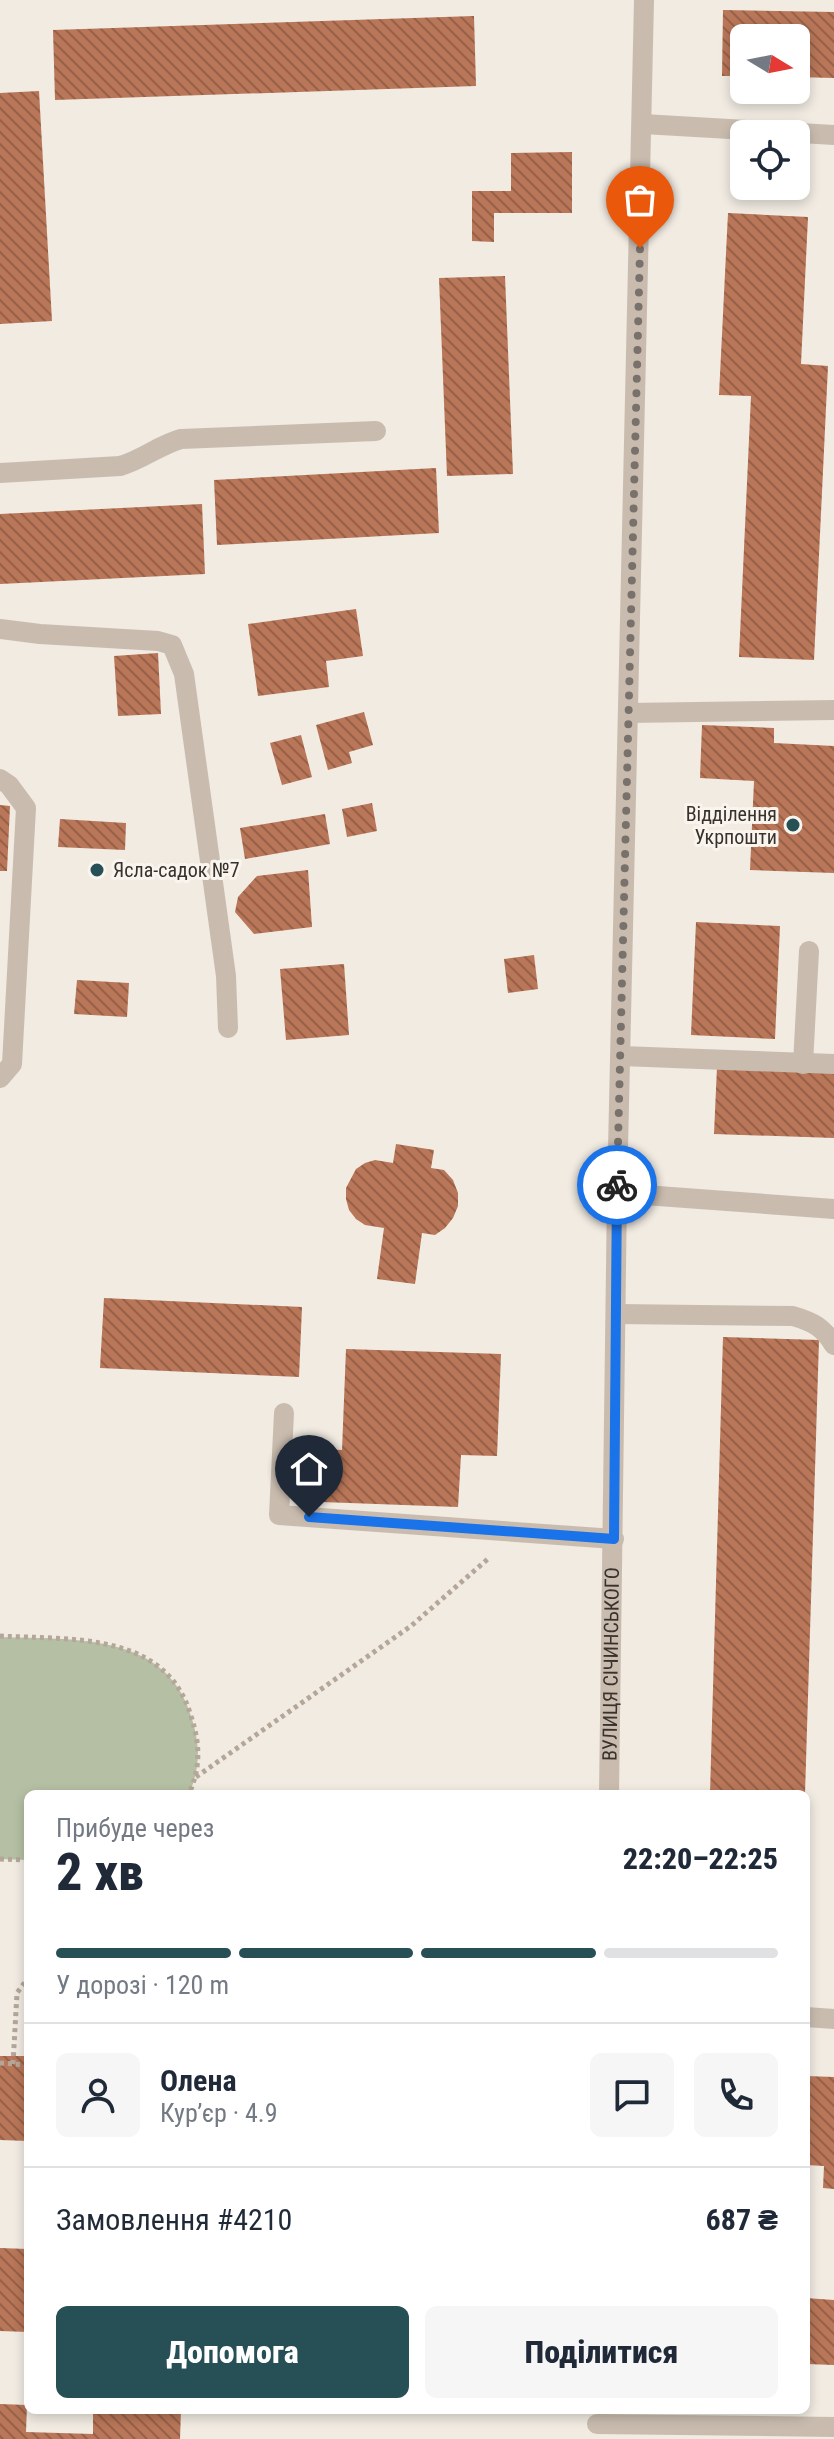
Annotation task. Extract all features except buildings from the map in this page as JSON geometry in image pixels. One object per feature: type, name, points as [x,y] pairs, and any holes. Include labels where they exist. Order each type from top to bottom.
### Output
[{"type":"street","name":"ВУЛИЦЯ СІЧИНСЬКОГО","points":[[609,1790],[617,1193],[644,0]]},
{"type":"street","points":[[643,124],[834,135]]},
{"type":"street","points":[[0,473],[120,466],[135,462],[161,446],[181,439],[376,431]]},
{"type":"street","points":[[0,629],[158,641],[172,645],[184,674],[226,976],[228,1028]]},
{"type":"street","points":[[628,713],[834,710]]},
{"type":"street","points":[[0,779],[9,785],[26,808],[12,1064],[0,1078]]},
{"type":"street","points":[[803,1064],[809,951]]},
{"type":"street","points":[[621,1056],[834,1064]]},
{"type":"street","points":[[617,1193],[834,1209]]},
{"type":"street","points":[[617,1314],[793,1316],[825,1329],[834,1345]]},
{"type":"street","points":[[284,1413],[279,1515],[614,1539]]},
{"type":"street","points":[[810,2017],[834,2019]]},
{"type":"street","points":[[597,2424],[834,2427]]},
{"type":"path","points":[[196,1777],[411,1626],[516,1533]]},
{"type":"path","points":[[0,1636],[95,1641],[134,1651],[166,1672],[187,1703],[198,1739],[196,1777],[191,1790]]},
{"type":"path","points":[[0,1859],[24,1860]]},
{"type":"path","points":[[13,2064],[17,1993],[24,1983]]},
{"type":"path","points":[[0,2063],[24,2065]]},
{"type":"green space","points":[[0,1637],[85,1641],[112,1646],[138,1654],[160,1668],[178,1688],[194,1726],[197,1764],[191,1790],[24,1790],[24,1860],[0,1859]]},
{"type":"way so far","points":[[617,1185],[640,248]]},
{"type":"place","name":"Відділення Укрпошти","points":[[793,825]]},
{"type":"place","name":"Ясла-садок №7","points":[[97,870]]},
{"type":"route","points":[[309,1517],[614,1539],[617,1185]]}]
